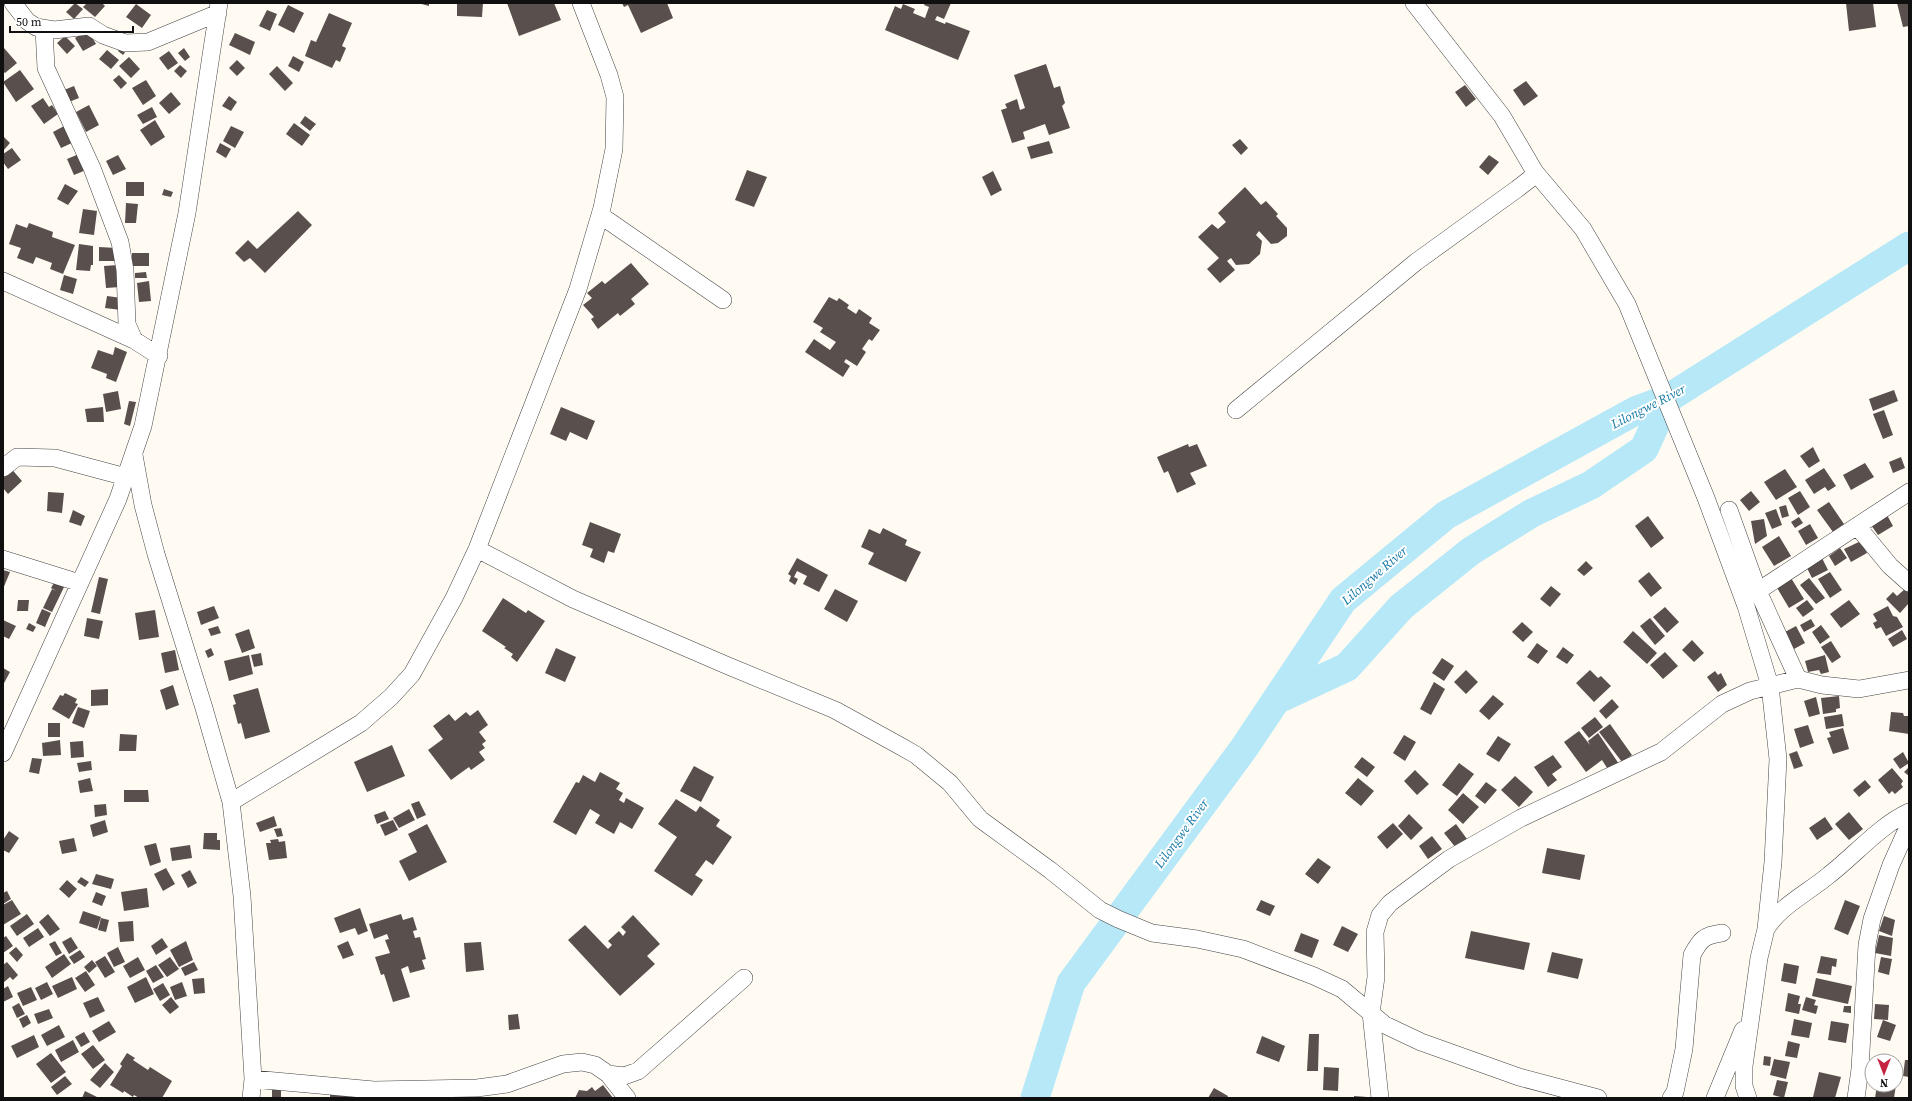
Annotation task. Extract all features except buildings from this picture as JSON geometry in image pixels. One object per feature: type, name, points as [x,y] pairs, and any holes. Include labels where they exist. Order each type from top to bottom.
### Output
[{"type":"street","points":[[13,3],[28,21],[36,27],[64,30],[89,26],[103,35],[125,43],[148,42],[169,35],[218,8]]},
{"type":"street","points":[[231,802],[361,723],[391,697],[412,674],[454,598],[477,549],[578,289],[600,215],[614,150],[614,97],[609,75],[581,3]]},
{"type":"street","points":[[1414,3],[1502,116],[1535,172],[1583,229],[1627,304],[1706,498],[1746,606],[1770,686],[1778,759],[1773,862],[1766,929],[1759,958],[1744,1066],[1744,1086],[1748,1098]]},
{"type":"street","points":[[3,752],[80,583],[126,477],[143,426],[188,206],[218,8]]},
{"type":"street","points":[[44,29],[46,68],[92,168],[120,242],[125,270],[127,324],[134,340]]},
{"type":"street","points":[[1236,410],[1410,267],[1517,189],[1530,179],[1535,172]]},
{"type":"street","points":[[600,215],[722,300]]},
{"type":"street","points":[[3,281],[134,340],[158,356]]},
{"type":"street","points":[[134,455],[143,505],[156,554],[204,708],[231,802],[242,896],[253,1079],[251,1098]]},
{"type":"street","points":[[3,468],[17,457],[55,458],[126,477]]},
{"type":"street","points":[[1758,591],[1909,492]]},
{"type":"street","points":[[1729,510],[1758,591],[1798,679]]},
{"type":"street","points":[[1857,526],[1890,566],[1909,583]]},
{"type":"street","points":[[477,549],[573,599],[835,710],[916,755],[950,783],[980,819],[1046,866],[1100,910],[1118,920],[1152,932],[1197,939],[1243,949],[1314,976],[1342,989],[1385,1025],[1421,1042],[1519,1077],[1598,1098]]},
{"type":"street","points":[[3,559],[80,583]]},
{"type":"street","points":[[1380,1098],[1371,1013],[1376,976],[1375,932],[1380,915],[1390,903],[1449,859],[1527,815],[1661,752],[1722,704],[1750,691],[1798,679],[1822,685],[1859,689],[1909,680]]},
{"type":"street","points":[[1766,929],[1772,918],[1829,875],[1882,830],[1909,812]]},
{"type":"street","points":[[1856,1098],[1860,1069],[1868,945],[1872,919],[1891,865],[1909,825]]},
{"type":"street","points":[[1673,1096],[1684,1049],[1692,955],[1698,943],[1709,935],[1722,933]]},
{"type":"street","points":[[608,1074],[624,1076],[638,1071],[744,978]]},
{"type":"street","points":[[1715,1098],[1753,1006]]},
{"type":"street","points":[[253,1079],[374,1090],[442,1090],[477,1088],[507,1084],[563,1064],[582,1062],[595,1065],[608,1074],[626,1098]]},
{"type":"waterway","name":"Lilongwe River","points":[[1035,1098],[1071,983],[1244,748],[1343,600],[1446,515],[1637,410],[1667,399],[1909,246]]},
{"type":"waterway","points":[[1276,700],[1347,667],[1401,607],[1471,551],[1532,513],[1591,485],[1644,449],[1667,399]]}]
